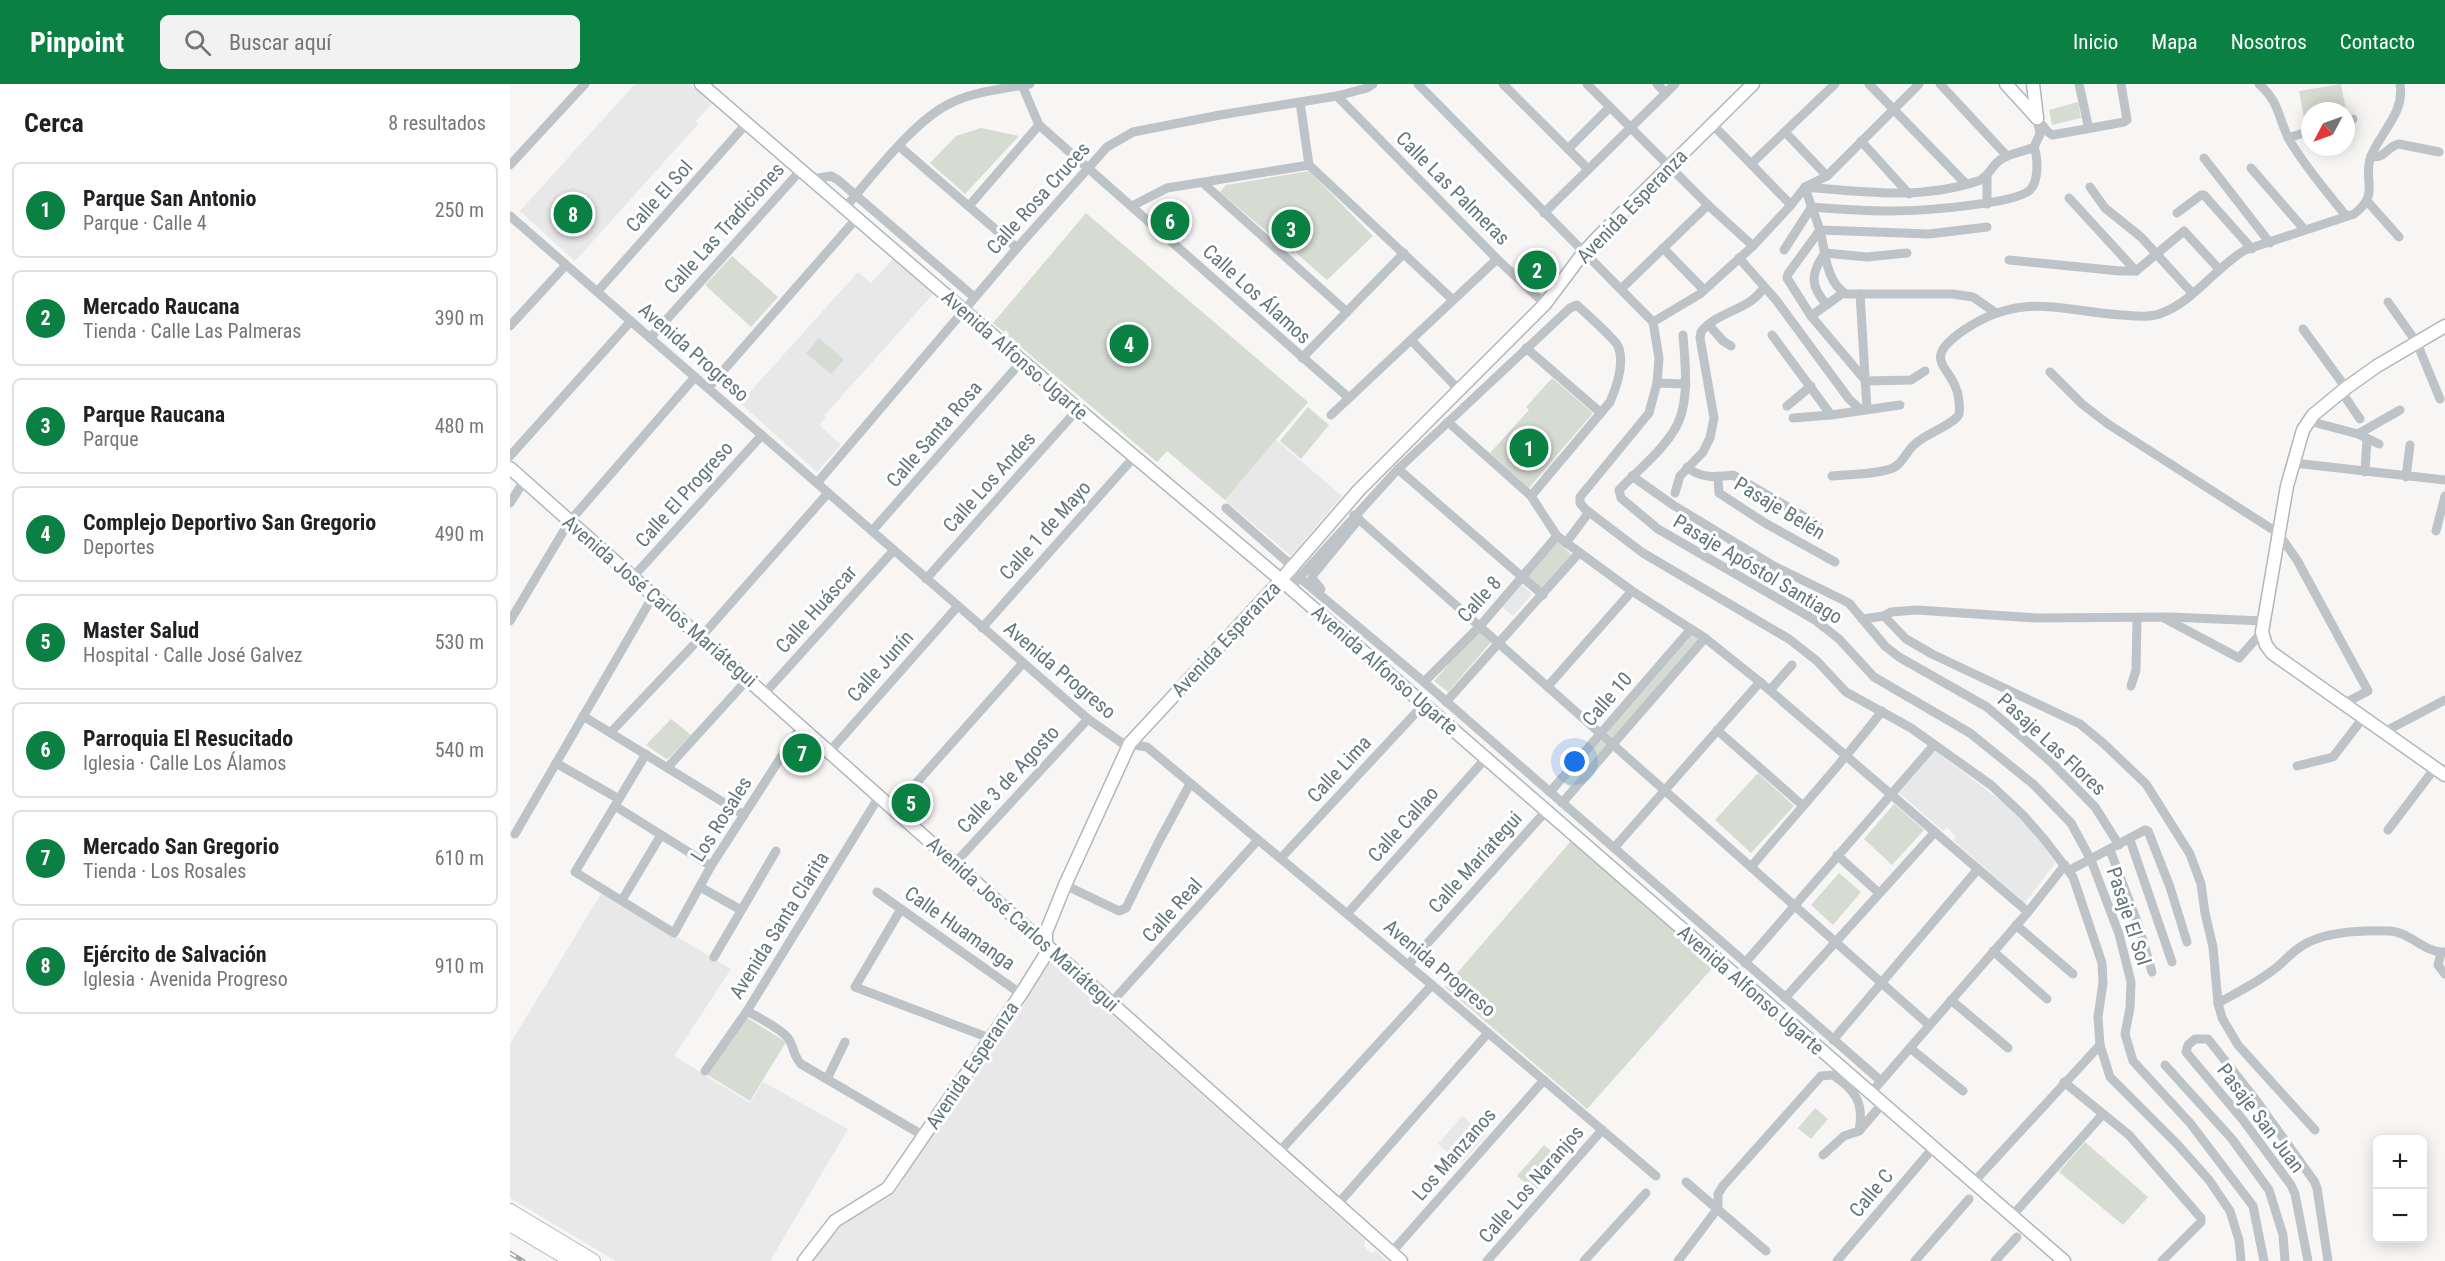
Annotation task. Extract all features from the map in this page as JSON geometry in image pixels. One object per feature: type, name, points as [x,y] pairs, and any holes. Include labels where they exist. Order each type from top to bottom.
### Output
[{"type":"main road","points":[[510,1211],[594,1261]]},
{"type":"main road","points":[[510,1224],[572,1261]]},
{"type":"street","points":[[510,165],[585,84]]},
{"type":"street","name":"Avenida Alfonso Ugarte","points":[[701,84],[1078,409],[1286,584],[2064,1261]]},
{"type":"street","name":"Calle Rosa Cruces","points":[[817,483],[974,297],[1107,147],[1133,132],[1337,96],[1367,88],[1372,84]]},
{"type":"street","points":[[1418,84],[1653,322],[1659,358],[1657,382],[1649,413],[1580,497],[1580,503],[1643,553],[1789,639],[1817,662],[1846,692],[1882,711],[1934,746],[1991,785],[2014,806],[2067,867],[2102,963],[2103,983],[2098,1017],[2100,1045],[2110,1077],[2178,1145],[2208,1180],[2230,1211],[2239,1240],[2241,1261]]},
{"type":"street","points":[[1503,84],[1588,169]]},
{"type":"street","points":[[1587,84],[1708,205],[1753,246]]},
{"type":"street","points":[[1657,84],[1666,93]]},
{"type":"street","points":[[1544,213],[1675,84]]},
{"type":"street","name":"Avenida Esperanza","points":[[804,1261],[835,1221],[888,1188],[1021,994],[1046,954],[1046,932],[1130,743],[1286,584],[1292,566],[1359,490],[1545,304],[1584,252],[1753,84]]},
{"type":"street","points":[[1751,164],[1835,84]]},
{"type":"street","points":[[1869,84],[1966,184]]},
{"type":"street","points":[[1653,322],[1704,290],[1753,246],[1805,187],[1827,176],[1919,84]]},
{"type":"street","points":[[1940,84],[2007,156]]},
{"type":"street","points":[[2006,84],[2052,135],[2127,120],[2121,84]]},
{"type":"street","points":[[1987,204],[1987,176],[1992,167],[2007,156],[2034,147],[2040,134],[2033,84]]},
{"type":"street","points":[[2079,84],[2088,124],[2086,129]]},
{"type":"street","points":[[2259,84],[2271,94],[2288,138],[2301,158],[2346,216]]},
{"type":"street","points":[[1832,476],[1893,469],[1914,444],[1940,427],[1953,422],[1960,412],[1959,397],[1953,382],[1941,364],[1944,346],[1963,331],[1996,313],[2021,306],[2054,306],[2103,314],[2143,316],[2161,314],[2180,305],[2230,259],[2304,230],[2354,214],[2367,201],[2371,189],[2369,173],[2371,156],[2397,111],[2400,84]]},
{"type":"street","points":[[845,208],[899,146],[941,107],[956,100],[1026,85]]},
{"type":"street","name":"Calle Los Álamos","points":[[1026,85],[1039,125],[1349,398]]},
{"type":"street","name":"Calle Las Palmeras","points":[[1337,96],[1497,259],[1545,304]]},
{"type":"street","points":[[1300,102],[1309,165],[1453,300]]},
{"type":"street","points":[[1568,149],[1610,107]]},
{"type":"street","name":"Calle El Sol","points":[[597,292],[747,123]]},
{"type":"street","points":[[1712,124],[1791,205]]},
{"type":"street","points":[[969,206],[1039,125]]},
{"type":"street","points":[[1785,132],[1827,176]]},
{"type":"street","points":[[2288,138],[2301,134]]},
{"type":"street","points":[[1860,141],[1910,194]]},
{"type":"street","points":[[2371,156],[2377,158],[2382,156],[2394,145],[2399,144],[2439,152]]},
{"type":"street","points":[[899,146],[1017,248]]},
{"type":"street","points":[[1811,208],[1891,211],[1987,204],[2010,200],[2028,192],[2035,183],[2037,153],[2034,147]]},
{"type":"street","points":[[2204,158],[2270,243]]},
{"type":"street","points":[[1132,206],[1167,188],[1309,165]]},
{"type":"street","points":[[2251,168],[2304,230]]},
{"type":"street","name":"Calle Las Tradiciones","points":[[650,338],[801,170]]},
{"type":"street","points":[[812,179],[831,176],[974,297]]},
{"type":"street","points":[[1805,187],[1910,194],[1966,184],[1987,176]]},
{"type":"street","points":[[1203,183],[1347,312]]},
{"type":"street","points":[[1805,187],[1820,230],[1831,278],[1843,293]]},
{"type":"street","points":[[2090,187],[2105,208],[2141,237],[2192,293]]},
{"type":"street","points":[[2177,213],[2204,195],[2252,249]]},
{"type":"street","points":[[2069,198],[2136,271]]},
{"type":"street","points":[[2367,201],[2398,237]]},
{"type":"street","points":[[1621,289],[1708,205]]},
{"type":"street","points":[[1784,250],[1811,208]]},
{"type":"street","name":"Avenida Progreso","points":[[510,216],[1088,719],[1113,739],[1122,743],[1148,747],[1656,1176]]},
{"type":"street","points":[[708,388],[857,218]]},
{"type":"street","points":[[1820,230],[1929,234],[1987,227]]},
{"type":"street","points":[[1820,230],[1787,275],[1812,316],[1866,381]]},
{"type":"street","points":[[2009,260],[2136,271],[2184,231],[2219,269]]},
{"type":"street","points":[[1663,248],[1704,290]]},
{"type":"street","points":[[1302,358],[1404,253]]},
{"type":"street","points":[[1825,253],[1867,257],[1907,253]]},
{"type":"street","points":[[1825,253],[1814,272],[1814,283],[1818,295],[1827,305]]},
{"type":"street","points":[[1739,258],[1814,349],[1849,399],[1864,410]]},
{"type":"street","points":[[1331,415],[1497,259]]},
{"type":"street","points":[[510,326],[566,265]]},
{"type":"street","points":[[1675,493],[1680,476],[1703,452],[1710,438],[1714,417],[1700,338],[1701,332],[1727,312],[1751,300],[1764,287]]},
{"type":"street","points":[[1812,316],[1843,293],[1953,294],[1973,297],[1996,313]]},
{"type":"street","points":[[1860,294],[1866,381],[1864,410]]},
{"type":"street","points":[[2388,302],[2417,343],[2440,399]]},
{"type":"street","points":[[1286,584],[1300,578],[1398,469],[1526,348],[1570,308],[1577,305],[1618,345],[1620,369],[1616,388],[1610,402],[1531,495]]},
{"type":"street","points":[[510,456],[631,321]]},
{"type":"street","points":[[1709,325],[1731,346]]},
{"type":"street","points":[[2388,830],[2440,772],[2272,653],[2266,645],[2263,627],[2287,486],[2303,430],[2313,415],[2343,389],[2445,326]]},
{"type":"street","points":[[2303,329],[2360,419]]},
{"type":"street","points":[[1632,476],[1656,454],[1675,430],[1686,384],[1683,335]]},
{"type":"street","points":[[1772,335],[1831,415]]},
{"type":"street","points":[[1411,340],[1459,390]]},
{"type":"street","points":[[1526,348],[1600,413]]},
{"type":"street","name":"Calle Santa Rosa","points":[[872,531],[1022,361]]},
{"type":"street","points":[[1866,381],[1911,380],[1924,371]]},
{"type":"street","points":[[2050,372],[2082,404],[2108,424],[2278,533],[2297,560],[2368,691],[2343,704]]},
{"type":"street","points":[[510,621],[569,522],[695,377]]},
{"type":"street","points":[[1657,382],[1686,384]]},
{"type":"street","points":[[1787,406],[1811,386]]},
{"type":"street","points":[[1794,418],[1900,405]]},
{"type":"street","name":"Calle Los Andes","points":[[927,579],[1078,409]]},
{"type":"street","points":[[2362,437],[2400,410]]},
{"type":"street","points":[[2309,421],[2379,444]]},
{"type":"street","points":[[1448,422],[1531,495],[1557,536],[1632,591],[1705,638],[1770,690],[2028,912]]},
{"type":"street","name":"Calle El Progreso","points":[[632,578],[762,435]]},
{"type":"street","points":[[2362,437],[2365,472]]},
{"type":"street","points":[[2406,477],[2410,445]]},
{"type":"street","name":"Calle 1 de Mayo","points":[[982,628],[1135,456]]},
{"type":"street","points":[[2295,463],[2445,480]]},
{"type":"street","points":[[1687,467],[1693,472],[1719,478],[1733,475],[1816,524]]},
{"type":"street","name":"Avenida José Carlos Mariátegui","points":[[510,468],[1401,1261]]},
{"type":"street","points":[[1398,469],[1543,595]]},
{"type":"street","name":"Pasaje Apóstol Santiago","points":[[1632,476],[1619,490],[1619,495],[1658,529],[1815,620],[1839,639],[1874,677]]},
{"type":"street","name":"Pasaje Las Flores","points":[[1632,476],[1673,505],[1774,566],[1849,603],[1885,646],[1899,657],[1987,707],[2051,762],[2095,807],[2119,845]]},
{"type":"street","name":"Pasaje Belén","points":[[1719,478],[1719,493],[1765,523],[1835,562]]},
{"type":"street","points":[[510,503],[524,481]]},
{"type":"street","points":[[611,732],[701,637],[828,493]]},
{"type":"street","points":[[2436,531],[2445,496]]},
{"type":"street","name":"Avenida Alfonso Ugarte","points":[[1226,508],[1292,566],[1300,578],[1424,682],[1881,1081]]},
{"type":"street","points":[[1566,543],[1589,512]]},
{"type":"street","points":[[1340,611],[1312,579],[1357,517]]},
{"type":"street","points":[[1357,517],[1929,1025]]},
{"type":"street","name":"Calle 8","points":[[1424,682],[1480,626],[1557,536]]},
{"type":"street","name":"Calle Huáscar","points":[[765,693],[894,550]]},
{"type":"street","points":[[1446,702],[1579,553]]},
{"type":"street","points":[[1548,686],[1632,591]]},
{"type":"street","points":[[515,834],[653,596]]},
{"type":"street","name":"Calle Junín","points":[[830,751],[958,606]]},
{"type":"street","points":[[1862,618],[1917,610],[2036,618],[2162,617],[2263,627]]},
{"type":"street","points":[[1884,616],[1906,639],[1932,654],[2080,724],[2146,784],[2190,854],[2200,884],[2213,947],[2218,1003],[2222,1018],[2238,1045],[2316,1130]]},
{"type":"street","points":[[2162,617],[2240,658],[2263,627]]},
{"type":"street","points":[[2131,686],[2136,670],[2137,618]]},
{"type":"street","name":"Calle 10","points":[[1550,792],[1691,628]]},
{"type":"street","points":[[1562,803],[1705,638]]},
{"type":"street","points":[[894,808],[1023,663]]},
{"type":"street","points":[[1770,690],[1792,665]]},
{"type":"street","name":"Pasaje El Sol","points":[[1874,677],[1970,733],[2001,757],[2060,810],[2079,835],[2119,934],[2131,982],[2125,1034],[2133,1061],[2190,1123],[2253,1206],[2264,1261]]},
{"type":"street","points":[[668,767],[748,679]]},
{"type":"street","points":[[1614,848],[1760,682]]},
{"type":"street","points":[[2384,732],[2445,700]]},
{"type":"street","name":"Calle Lima","points":[[1281,858],[1424,704]]},
{"type":"street","points":[[1751,867],[1802,805],[1847,757],[1882,711]]},
{"type":"street","points":[[584,716],[744,815]]},
{"type":"street","points":[[2297,766],[2333,757],[2363,718]]},
{"type":"street","name":"Calle 3 de Agosto","points":[[955,863],[1088,719]]},
{"type":"street","name":"Los Rosales","points":[[622,900],[674,933],[711,866],[801,726]]},
{"type":"street","points":[[1717,730],[1802,805]]},
{"type":"street","points":[[1745,963],[1934,746]]},
{"type":"street","points":[[646,754],[575,872],[622,900],[661,835]]},
{"type":"street","name":"Calle Callao","points":[[1347,914],[1486,758]]},
{"type":"street","points":[[556,763],[661,835],[711,866]]},
{"type":"street","points":[[1065,885],[1119,911],[1126,908],[1190,784]]},
{"type":"street","name":"Avenida Santa Clarita","points":[[705,1071],[747,1011],[880,795]]},
{"type":"street","name":"Calle Mariategui","points":[[1408,965],[1545,811]]},
{"type":"street","points":[[1870,1094],[2067,867],[2091,860],[2145,830],[2151,834],[2187,942]]},
{"type":"street","points":[[1785,998],[1834,941],[1935,832]]},
{"type":"street","name":"Calle Real","points":[[1111,1003],[1258,840]]},
{"type":"street","points":[[2130,840],[2172,963]]},
{"type":"street","points":[[2110,850],[2138,924],[2152,972]]},
{"type":"street","points":[[714,957],[776,851]]},
{"type":"street","points":[[1837,855],[1879,893]]},
{"type":"street","points":[[1833,1040],[1978,869]]},
{"type":"street","points":[[700,886],[741,910]]},
{"type":"street","name":"Calle Huamanga","points":[[877,892],[1021,994]]},
{"type":"street","points":[[901,909],[855,987],[992,1039]]},
{"type":"street","points":[[2016,925],[2073,974]]},
{"type":"street","points":[[2218,1003],[2255,983],[2277,967],[2293,950],[2331,935],[2394,931],[2443,952],[2438,965],[2445,974]]},
{"type":"street","points":[[1993,951],[2047,999]]},
{"type":"street","points":[[1278,1153],[1432,985]]},
{"type":"street","points":[[1951,1000],[2008,1048]]},
{"type":"street","points":[[747,1011],[790,1040],[795,1059],[924,1136]]},
{"type":"street","points":[[1337,1205],[1488,1033]]},
{"type":"street","name":"Pasaje San Juan","points":[[2308,1261],[2295,1194],[2291,1185],[2243,1120],[2186,1052],[2193,1040],[2202,1037],[2208,1039],[2314,1180],[2321,1209],[2328,1261]]},
{"type":"street","points":[[827,1079],[845,1042]]},
{"type":"street","points":[[1973,1183],[2100,1045]]},
{"type":"street","points":[[1910,1048],[1963,1091]]},
{"type":"street","points":[[2165,1065],[2232,1139],[2269,1190],[2283,1235],[2285,1261]]},
{"type":"street","points":[[1684,1259],[1718,1208],[1718,1194],[1723,1186],[1821,1076],[1833,1076],[1859,1100],[1862,1115],[1859,1131]]},
{"type":"street","name":"Los Manzanos","points":[[1391,1252],[1544,1080]]},
{"type":"street","points":[[2064,1082],[2136,1142],[2201,1218],[2201,1222],[2162,1261]]},
{"type":"street","points":[[1823,1155],[1844,1136],[1859,1131],[1882,1104]]},
{"type":"street","points":[[2012,1216],[2103,1114]]},
{"type":"street","name":"Calle Los Naranjos","points":[[1487,1261],[1602,1130]]},
{"type":"street","name":"Calle C","points":[[1837,1261],[1933,1148]]},
{"type":"street","points":[[1686,1182],[1766,1251]]},
{"type":"street","points":[[1584,1261],[1646,1193]]},
{"type":"street","points":[[1915,1261],[1968,1199]]},
{"type":"street","points":[[1995,1261],[2017,1237]]},
{"type":"shaded area","points":[[635,84],[690,84],[712,104],[696,121],[698,124],[575,261],[520,211]]},
{"type":"shaded area","points":[[2341,84],[2344,102],[2301,102],[2299,91]]},
{"type":"shaded area","points":[[2078,102],[2081,118],[2052,125],[2049,110]]},
{"type":"shaded area","points":[[981,128],[1019,136],[965,194],[930,163],[956,136]]},
{"type":"shaded area","points":[[1309,171],[1373,236],[1327,280],[1220,192],[1226,185]]},
{"type":"shaded area","points":[[1086,213],[1308,402],[1225,500],[1167,451],[1157,462],[1008,336],[1006,330],[1004,332],[993,323]]},
{"type":"shaded area","points":[[732,256],[778,297],[751,327],[705,285]]},
{"type":"shaded area","points":[[893,259],[933,294],[824,416],[826,417],[819,425],[841,445],[817,472],[740,403],[858,272],[871,283]]},
{"type":"shaded area","points":[[819,338],[844,360],[831,374],[806,353]]},
{"type":"shaded area","points":[[1552,378],[1593,413],[1529,488],[1490,453],[1529,410],[1526,407]]},
{"type":"shaded area","points":[[1308,407],[1329,425],[1301,459],[1280,441]]},
{"type":"shaded area","points":[[1276,440],[1342,496],[1291,556],[1225,500]]},
{"type":"shaded area","points":[[1558,542],[1572,555],[1542,589],[1527,576]]},
{"type":"shaded area","points":[[1521,584],[1532,594],[1513,616],[1502,607]]},
{"type":"shaded area","points":[[1478,630],[1492,641],[1448,692],[1434,681]]},
{"type":"shaded area","points":[[1693,634],[1698,639],[1613,738],[1607,733]]},
{"type":"shaded area","points":[[671,719],[691,735],[666,759],[646,745]]},
{"type":"shaded area","points":[[1600,740],[1607,745],[1570,787],[1563,782]]},
{"type":"shaded area","points":[[1935,751],[2012,809],[2035,834],[2055,863],[2025,903],[1953,840],[1956,838],[1947,827],[1943,831],[1899,793]]},
{"type":"shaded area","points":[[1758,773],[1794,806],[1751,853],[1715,820]]},
{"type":"shaded area","points":[[1894,804],[1924,830],[1892,865],[1864,839]]},
{"type":"shaded area","points":[[1571,841],[1715,965],[1587,1109],[1445,987]]},
{"type":"shaded area","points":[[1839,873],[1861,892],[1833,925],[1811,905]]},
{"type":"shaded area","points":[[602,892],[731,969],[674,1056],[750,1103],[763,1082],[848,1129],[770,1261],[616,1261],[510,1198],[510,1044]]},
{"type":"shaded area","points":[[1050,959],[1365,1240],[1364,1246],[1371,1253],[1376,1251],[1387,1261],[813,1261],[837,1227],[895,1193],[943,1116],[948,1117],[951,1114],[947,1109],[1012,1025]]},
{"type":"shaded area","points":[[743,1015],[786,1042],[750,1101],[706,1074]]},
{"type":"shaded area","points":[[1815,1108],[1828,1119],[1811,1139],[1798,1128]]},
{"type":"shaded area","points":[[1462,1116],[1485,1136],[1461,1164],[1438,1144]]},
{"type":"shaded area","points":[[2085,1142],[2148,1197],[2123,1225],[2059,1172]]},
{"type":"shaded area","points":[[1544,1145],[1562,1160],[1535,1191],[1517,1176]]},
{"type":"railway","points":[[510,1253],[523,1261]]},
{"type":"place","name":"Ejército de Salvación","points":[[573,214]]},
{"type":"place","name":"Parroquia El Resucitado","points":[[1170,221]]},
{"type":"place","name":"Parque Raucana","points":[[1291,229]]},
{"type":"place","name":"Mercado Raucana","points":[[1537,270]]},
{"type":"place","name":"Complejo Deportivo San Gregorio","points":[[1129,344]]},
{"type":"place","name":"Parque San Antonio","points":[[1529,448]]},
{"type":"place","name":"Mercado San Gregorio","points":[[802,753]]},
{"type":"place","name":"Master Salud","points":[[911,803]]}]
